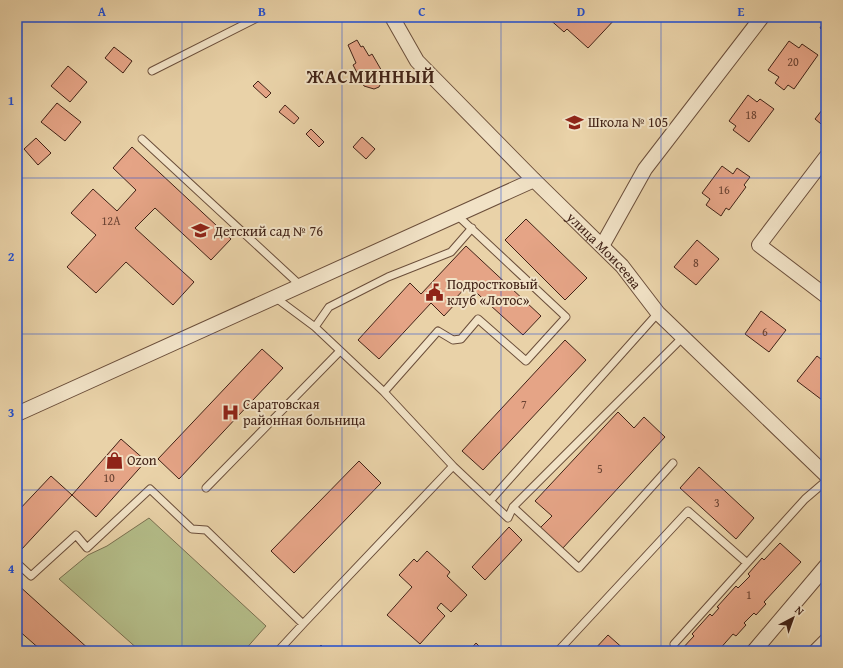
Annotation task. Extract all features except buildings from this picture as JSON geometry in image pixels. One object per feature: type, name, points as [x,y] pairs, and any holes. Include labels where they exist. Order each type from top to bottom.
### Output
[{"type":"street","name":"улица Моисеева","points":[[392,17],[417,61],[534,180],[622,266],[658,313],[684,336],[826,475]]},
{"type":"street","points":[[602,246],[644,169],[762,17]]},
{"type":"street","points":[[826,158],[759,245],[826,296]]},
{"type":"street","points":[[17,414],[458,216],[534,180]]},
{"type":"street","points":[[754,651],[826,566]]},
{"type":"lane","points":[[152,71],[259,17]]},
{"type":"lane","points":[[142,139],[301,286]]},
{"type":"lane","points":[[384,392],[438,331],[453,340],[461,339],[478,319],[526,362],[566,317],[458,216]]},
{"type":"lane","points":[[315,327],[329,307],[388,277],[450,252],[472,228]]},
{"type":"lane","points":[[276,298],[315,327],[384,392],[454,466],[508,518],[513,507],[684,336]]},
{"type":"lane","points":[[490,501],[658,313]]},
{"type":"lane","points":[[206,488],[340,351]]},
{"type":"lane","points":[[513,507],[578,568],[673,463]]},
{"type":"lane","points":[[278,651],[454,466]]},
{"type":"lane","points":[[674,644],[805,499],[826,481]]},
{"type":"lane","points":[[17,563],[31,576],[76,535],[87,548],[150,489],[192,530],[206,530],[303,624]]},
{"type":"lane","points":[[558,651],[688,511],[747,563]]},
{"type":"lane","points":[[811,651],[826,636]]},
{"type":"green space","points":[[149,518],[266,626],[244,651],[140,651],[59,579],[88,555],[107,546]]},
{"type":"place","name":"Школа № 105","points":[[575,122]]},
{"type":"place","name":"Детский сад № 76","points":[[201,231]]},
{"type":"place","name":"Подростковый клуб «Лотос»","points":[[434,292]]},
{"type":"place","name":"Саратовская районная больница","points":[[230,412]]},
{"type":"place","name":"Ozon","points":[[114,460]]},
{"type":"district","name":"ЖАСМИННЫЙ","points":[[371,77]]}]
